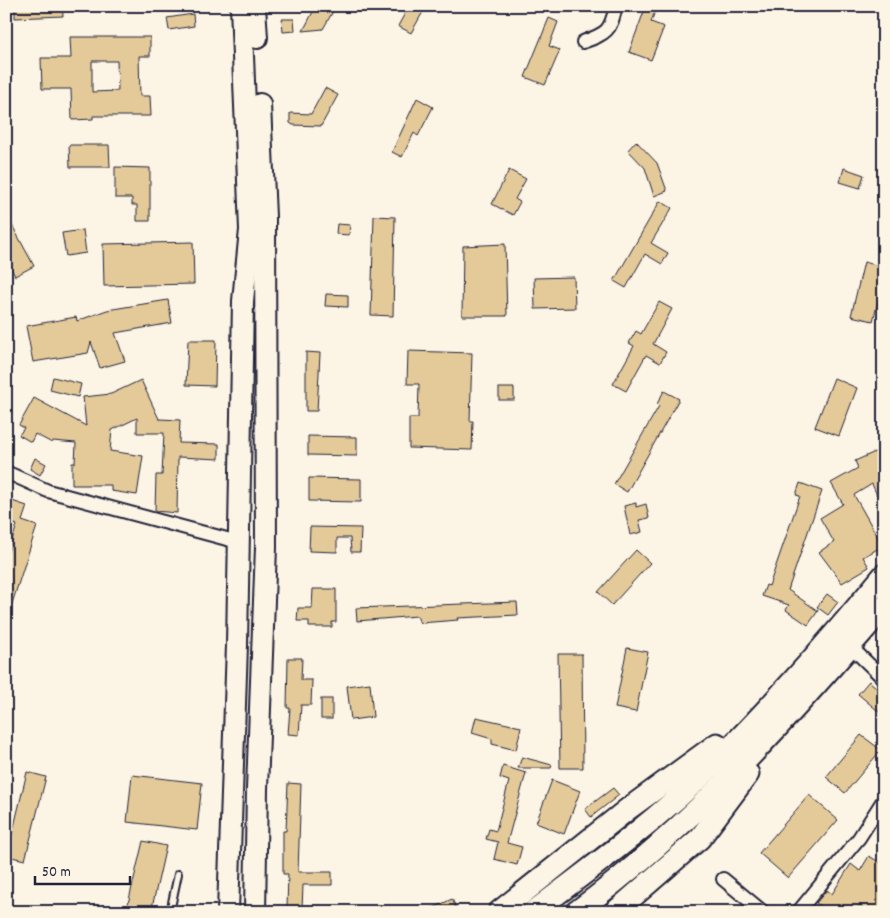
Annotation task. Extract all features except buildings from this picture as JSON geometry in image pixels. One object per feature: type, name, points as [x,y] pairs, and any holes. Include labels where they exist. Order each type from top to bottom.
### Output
[{"type":"highway","points":[[534,912],[607,856],[717,761],[837,632],[884,575]]},
{"type":"highway","points":[[576,912],[700,806],[799,705],[884,607]]},
{"type":"highway","points":[[615,912],[700,838],[799,705]]},
{"type":"highway","points":[[499,912],[628,809],[770,706]]},
{"type":"main road","points":[[228,912],[238,645],[243,300],[250,230],[241,6]]},
{"type":"main road","points":[[255,6],[266,217],[266,547],[255,912]]},
{"type":"street","points":[[583,42],[610,29],[616,6]]},
{"type":"street","points":[[6,472],[48,491],[238,542]]},
{"type":"street","points":[[850,646],[884,679]]},
{"type":"street","points":[[798,912],[828,879],[859,838],[884,798]]},
{"type":"street","points":[[723,879],[762,912]]},
{"type":"lane","points":[[170,912],[178,874]]}]
